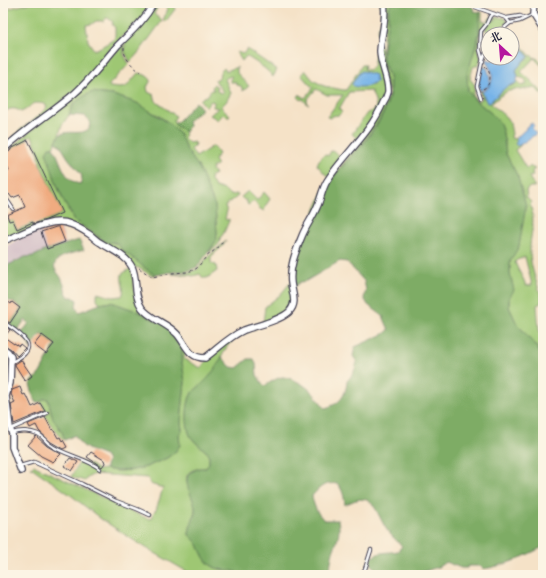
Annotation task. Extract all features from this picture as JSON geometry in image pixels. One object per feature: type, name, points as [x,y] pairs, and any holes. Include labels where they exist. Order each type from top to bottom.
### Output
[{"type":"street","points":[[3,150],[23,132],[86,83],[146,17],[154,3]]},
{"type":"street","points":[[3,241],[46,224],[66,222],[89,234],[101,244],[118,253],[127,261],[132,268],[137,299],[143,309],[169,326],[179,337],[188,351],[201,358],[205,358],[222,342],[232,336],[244,330],[281,317],[293,306],[294,300],[291,282],[294,258],[302,235],[317,209],[322,190],[338,165],[361,140],[374,122],[388,94],[387,82],[380,60],[380,43],[386,14],[384,3]]},
{"type":"street","points":[[534,3],[533,14],[543,30]]},
{"type":"street","points":[[3,348],[10,354],[11,359],[10,383],[5,391],[12,448],[20,469]]},
{"type":"lane","points":[[472,6],[506,18],[520,16],[526,18]]},
{"type":"lane","points":[[485,26],[490,16],[494,14]]},
{"type":"lane","points":[[506,26],[510,23],[520,21],[533,14]]},
{"type":"lane","points":[[506,18],[510,23]]},
{"type":"lane","points":[[481,98],[478,86],[482,66]]},
{"type":"lane","points":[[3,194],[13,209]]},
{"type":"lane","points":[[3,322],[25,339],[28,344],[25,353],[10,364]]},
{"type":"lane","points":[[11,431],[13,428],[47,413]]},
{"type":"lane","points":[[11,431],[37,434],[51,446],[100,469]]},
{"type":"lane","points":[[20,469],[34,462],[116,501],[150,515]]},
{"type":"lane","points":[[361,575],[365,570],[371,550]]},
{"type":"path","points":[[124,40],[126,58],[130,64],[140,72]]},
{"type":"path","points":[[479,91],[488,87],[490,84],[490,71],[486,66]]},
{"type":"path","points":[[132,268],[139,268],[152,277],[172,273],[190,272],[197,268],[206,257],[220,246],[223,240]]},
{"type":"shaded area","points":[[60,225],[66,244],[4,267],[3,248],[38,228]]},
{"type":"green space","points":[[30,3],[151,3],[142,18],[114,45],[94,71],[71,94],[7,144],[20,130],[34,120],[47,107],[45,104],[36,103],[21,112],[16,109],[12,109],[3,113],[3,10]],"holes":[[[108,18],[113,22],[112,24],[115,28],[115,38],[94,50],[88,41],[86,25],[92,24],[96,21],[104,21]]]},
{"type":"green space","points":[[156,3],[177,3],[174,6],[176,8],[166,21],[163,20],[168,9],[164,5],[159,4],[154,14],[162,21],[130,62],[125,52],[125,42],[142,25]]},
{"type":"green space","points":[[380,3],[383,3],[385,14],[379,42],[386,82],[386,93],[379,111],[328,177],[317,165],[319,160],[325,154],[328,156],[331,151],[340,156],[347,151],[357,138],[352,134],[367,113],[376,107],[376,103],[371,91],[349,92],[339,109],[342,112],[339,115],[332,116],[330,118],[327,117],[343,95],[327,95],[316,89],[307,100],[308,105],[303,99],[301,100],[298,97],[300,94],[305,98],[314,87],[311,86],[301,75],[305,70],[313,80],[324,86],[346,90],[362,65],[365,65],[364,69],[369,70],[373,66],[378,34],[377,31],[382,19]],"holes":[[[365,71],[376,80],[373,85],[364,86],[352,84]]]},
{"type":"green space","points":[[386,3],[391,3],[388,9],[383,60],[385,69],[389,75],[390,94],[381,117],[363,143],[328,185],[320,208],[307,231],[297,257],[294,287],[292,282],[295,258],[327,183],[362,140],[389,94],[381,60]]},
{"type":"green space","points":[[391,3],[471,3],[470,6],[474,8],[474,11],[480,12],[479,34],[467,76],[468,91],[475,100],[492,114],[500,123],[506,154],[518,177],[526,206],[519,246],[510,262],[510,274],[514,290],[509,298],[509,307],[517,324],[535,344],[543,359],[543,547],[521,558],[491,568],[483,569],[481,566],[468,566],[467,568],[461,568],[446,562],[438,567],[413,575],[381,575],[372,565],[370,560],[372,557],[382,553],[398,551],[402,546],[387,530],[372,504],[362,499],[355,500],[345,505],[343,494],[338,484],[326,484],[312,496],[316,509],[324,520],[338,520],[339,524],[339,532],[332,555],[329,575],[237,575],[236,572],[222,570],[208,563],[197,544],[189,535],[195,510],[188,487],[187,478],[189,473],[199,468],[206,468],[209,463],[209,454],[195,442],[189,433],[187,416],[189,399],[194,391],[214,370],[222,357],[231,367],[237,368],[248,359],[254,359],[257,375],[264,386],[275,379],[283,377],[289,378],[306,387],[314,394],[325,408],[338,402],[344,395],[347,381],[355,370],[357,362],[353,356],[355,347],[384,334],[389,330],[383,316],[368,305],[364,298],[366,290],[364,281],[347,262],[340,261],[306,281],[300,282],[294,287],[294,273],[297,259],[308,228],[319,210],[328,184],[336,173],[364,143],[386,108],[390,93],[390,82],[383,60],[383,50]]},
{"type":"green space","points":[[480,12],[482,12],[482,21],[486,21],[486,23],[484,26],[480,26],[480,61],[478,65],[473,67],[470,79],[475,85],[474,88],[476,90],[474,91],[473,95],[477,101],[482,99],[480,92],[482,91],[484,98],[489,103],[506,87],[514,85],[518,81],[521,86],[527,84],[525,79],[518,77],[516,70],[523,61],[529,57],[520,44],[530,55],[543,63],[542,66],[534,58],[521,72],[543,93],[540,93],[535,87],[521,90],[515,89],[500,96],[491,104],[506,117],[510,123],[512,139],[515,138],[518,145],[521,144],[515,150],[526,168],[529,166],[535,169],[532,171],[533,176],[529,177],[535,187],[530,187],[526,190],[527,198],[531,202],[530,204],[533,217],[530,253],[534,276],[542,298],[541,303],[537,305],[539,330],[543,337],[543,359],[535,344],[517,324],[509,307],[512,282],[510,262],[519,246],[523,219],[518,177],[506,154],[503,133],[492,114],[475,100],[468,91],[467,76],[479,34]],"holes":[[[525,257],[532,285],[526,286],[515,262]]]},
{"type":"green space","points":[[493,16],[496,17],[494,20],[496,20],[497,17],[505,18],[508,22],[504,26],[486,26],[490,18]]},
{"type":"green space","points":[[123,44],[124,55],[129,64],[109,85],[110,87],[126,87],[138,73],[148,77],[151,80],[147,87],[148,92],[154,95],[158,103],[176,116],[173,121],[183,131],[185,135],[184,138],[189,143],[195,143],[194,147],[191,149],[196,157],[213,146],[219,154],[214,160],[217,165],[212,168],[215,174],[211,176],[211,180],[215,187],[225,190],[230,195],[237,194],[238,196],[225,206],[227,211],[225,219],[229,219],[229,221],[218,245],[209,253],[216,241],[217,233],[215,206],[198,166],[188,152],[179,133],[158,115],[145,109],[137,103],[113,95],[93,92],[73,104],[53,147],[49,147],[50,161],[54,176],[65,204],[73,220],[95,234],[101,240],[118,244],[123,251],[147,270],[156,275],[155,276],[150,275],[139,268],[133,267],[112,248],[60,221],[3,240],[3,208],[9,222],[13,220],[17,230],[33,223],[34,226],[62,213],[40,164],[39,154],[32,136],[3,154],[47,117]]},
{"type":"green space","points":[[247,49],[277,70],[273,77],[265,69],[246,56],[242,61],[237,52],[243,54]]},
{"type":"green space","points":[[237,67],[237,73],[249,86],[243,91],[241,86],[237,85],[234,81],[232,83],[230,79],[232,77],[231,76],[225,79],[231,93],[221,107],[230,115],[228,117],[223,114],[218,120],[210,115],[218,108],[213,107],[214,102],[211,101],[206,107],[200,100],[208,96],[211,90],[214,90],[212,87],[214,84],[217,87],[217,91],[221,93],[223,92],[215,80],[219,78],[220,72],[224,68],[226,71]]},
{"type":"green space","points":[[93,92],[113,95],[137,103],[169,123],[179,133],[188,152],[198,166],[215,206],[217,233],[216,241],[197,267],[187,271],[156,275],[125,253],[118,244],[114,242],[107,243],[73,220],[57,185],[46,152],[49,147],[53,147],[66,174],[74,182],[80,184],[82,179],[81,174],[60,145],[56,143],[59,135],[63,133],[82,132],[89,129],[90,122],[85,116],[69,115],[73,106],[78,100]]},
{"type":"green space","points":[[196,102],[202,109],[188,121],[189,126],[185,132],[174,124]]},
{"type":"green space","points":[[248,191],[257,200],[264,192],[270,199],[264,211],[259,208],[254,201],[248,205],[246,200],[241,197]]},
{"type":"green space","points":[[79,240],[84,250],[60,258],[55,265],[55,269],[69,297],[73,297],[77,300],[76,307],[79,312],[100,304],[111,302],[142,313],[163,324],[179,342],[182,350],[182,363],[185,382],[181,422],[182,430],[179,435],[180,445],[175,452],[167,458],[146,467],[118,471],[105,469],[108,461],[105,456],[91,451],[83,446],[75,435],[65,440],[62,432],[53,419],[48,399],[43,399],[41,402],[35,402],[30,384],[40,373],[55,345],[41,334],[30,348],[28,341],[21,334],[29,323],[25,320],[17,331],[9,325],[21,308],[12,301],[11,302],[3,297],[3,265],[4,267],[25,257],[34,256],[46,250]]},
{"type":"green space","points":[[226,241],[211,258],[211,263],[216,265],[217,271],[207,278],[203,278],[200,274],[193,276],[172,274],[187,273],[198,269],[207,258]]},
{"type":"green space","points":[[131,268],[136,299],[142,310],[168,327],[178,337],[186,351],[184,359],[201,368],[212,353],[225,342],[239,334],[257,328],[239,336],[231,342],[214,372],[192,393],[187,414],[190,435],[196,443],[209,454],[209,463],[206,468],[195,469],[189,472],[187,477],[187,483],[195,510],[189,535],[199,545],[203,556],[208,563],[222,570],[236,572],[237,575],[193,575],[141,545],[101,519],[31,467],[34,465],[146,518],[151,519],[153,516],[163,488],[150,484],[148,478],[94,474],[85,481],[71,477],[80,461],[91,465],[98,470],[133,470],[146,467],[167,458],[175,452],[180,445],[179,435],[182,430],[181,422],[185,382],[182,363],[182,350],[179,342],[163,324],[154,321],[142,313],[111,302],[100,304],[97,299],[97,293],[113,297],[122,296],[122,274]]},
{"type":"green space","points":[[290,283],[292,306],[281,316],[263,322],[265,307],[280,295]]},
{"type":"green space","points":[[43,399],[48,399],[53,419],[62,432],[65,440],[62,439],[45,415],[49,412],[46,412],[41,402]]},
{"type":"water","points":[[520,47],[529,57],[520,65]]},
{"type":"water","points":[[482,66],[487,68],[490,81],[488,86],[480,91],[478,86]]},
{"type":"water","points":[[489,66],[519,66],[516,70],[518,77],[516,83],[506,87],[489,103],[487,103],[482,92],[488,88],[492,80],[492,72]]},
{"type":"water","points":[[362,71],[375,75],[375,79],[377,81],[372,85],[359,87],[353,86],[352,84]]},
{"type":"water","points":[[532,123],[534,126],[532,128],[536,134],[518,146],[515,144],[517,141],[516,138]]},
{"type":"building","points":[[28,140],[62,213],[33,224],[33,222],[17,229],[13,220],[9,221],[7,215],[25,207],[20,195],[12,198],[9,194],[7,195],[3,191],[3,174],[9,171],[3,156],[6,155],[6,153],[11,149]]},
{"type":"building","points":[[59,227],[65,242],[47,249],[41,232]]},
{"type":"building","points":[[3,298],[20,308],[10,323],[3,319]]},
{"type":"building","points":[[3,325],[10,330],[4,337],[14,344],[19,346],[20,344],[25,348],[17,356],[11,349],[3,344]]},
{"type":"building","points":[[42,335],[54,344],[46,354],[34,345]]},
{"type":"building","points":[[21,360],[32,376],[25,381],[15,365]]},
{"type":"building","points":[[20,387],[23,395],[25,394],[28,398],[32,407],[40,403],[45,411],[14,424],[11,405],[15,403],[11,394],[12,390]]},
{"type":"building","points":[[45,417],[52,430],[53,429],[58,438],[60,437],[62,441],[63,440],[67,447],[63,449],[51,442],[39,431],[36,425],[30,428],[28,424]]},
{"type":"building","points":[[36,436],[47,446],[61,454],[53,462],[41,456],[28,445]]},
{"type":"building","points":[[91,452],[104,460],[105,463],[102,467],[87,457]]},
{"type":"building","points":[[70,458],[78,462],[72,471],[64,466]]}]
